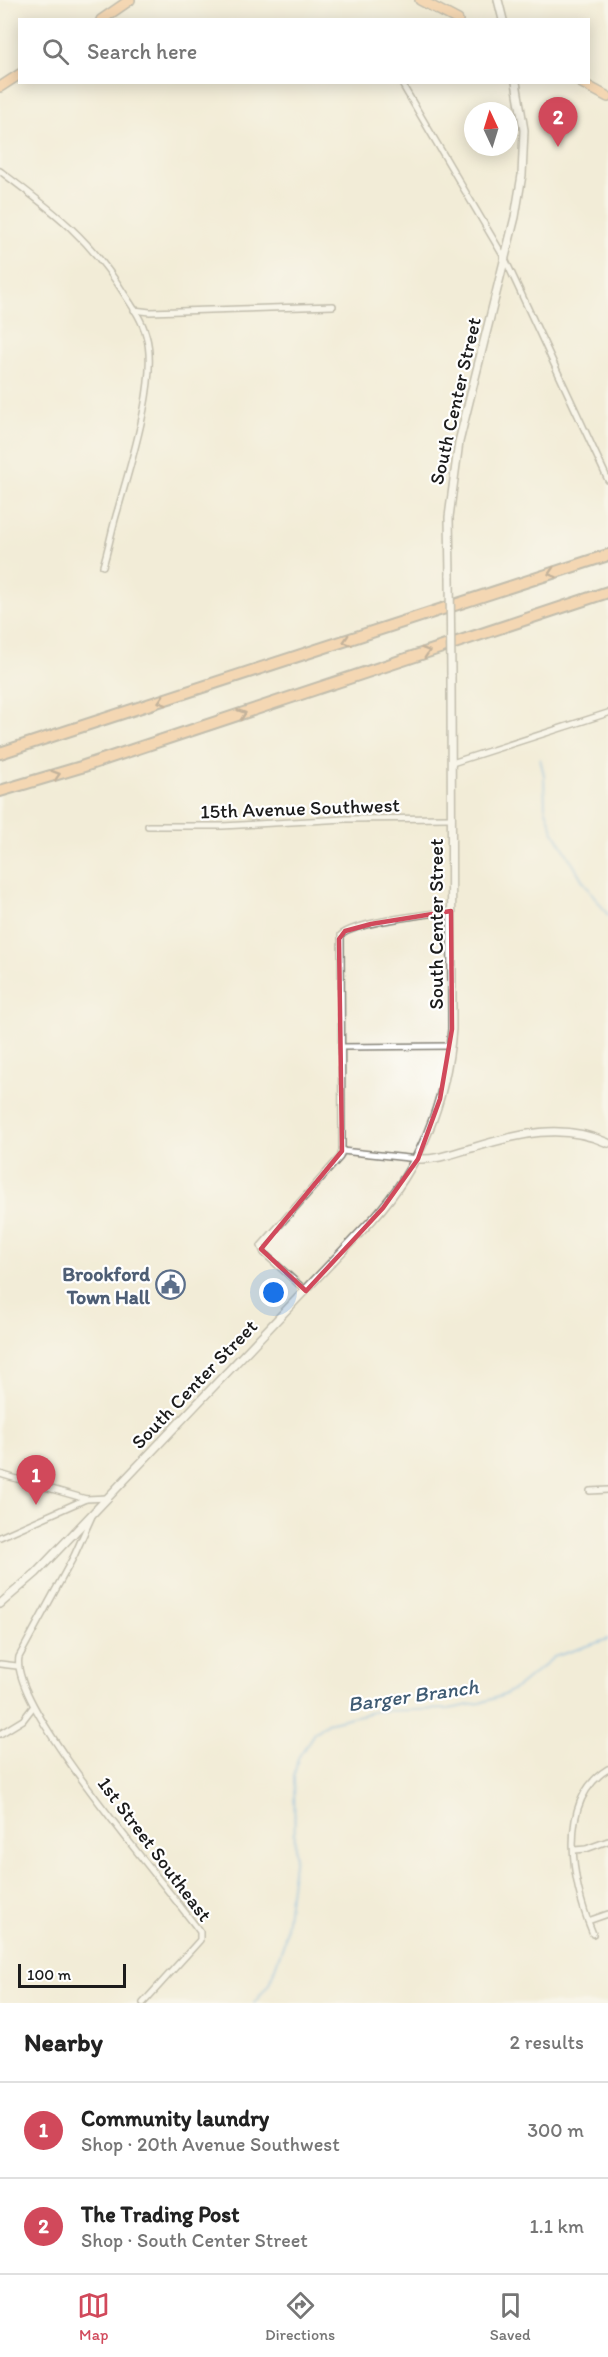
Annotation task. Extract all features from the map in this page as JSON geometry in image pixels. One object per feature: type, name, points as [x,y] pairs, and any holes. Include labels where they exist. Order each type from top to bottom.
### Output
[{"type":"highway","points":[[0,753],[608,555]]},
{"type":"highway","points":[[0,790],[127,752],[608,592]]},
{"type":"highway","points":[[0,795],[25,784]]},
{"type":"main road","points":[[104,18],[130,0]]},
{"type":"main road","points":[[420,0],[454,18]]},
{"type":"main road","points":[[0,87],[18,75]]},
{"type":"main road","points":[[584,84],[608,97]]},
{"type":"street","points":[[498,0],[502,18]]},
{"type":"street","points":[[402,84],[505,259],[608,480]]},
{"type":"street","name":"South Center Street","points":[[0,1604],[36,1572],[92,1515],[383,1208],[418,1159],[440,1099],[450,1046],[453,818],[449,517],[459,442],[518,205],[525,146],[516,84]]},
{"type":"street","points":[[0,171],[62,218],[87,242],[102,260],[134,310],[147,336],[146,390],[136,447],[103,566]]},
{"type":"street","points":[[134,310],[150,312],[333,306]]},
{"type":"street","points":[[452,763],[608,713]]},
{"type":"street","name":"15th Avenue Southwest","points":[[148,826],[222,826],[345,819],[453,818]]},
{"type":"street","points":[[306,1291],[264,1253],[261,1246],[340,1157],[342,1151],[339,939],[345,931],[382,922],[451,911]]},
{"type":"street","points":[[341,1047],[450,1046]]},
{"type":"street","points":[[342,1151],[418,1159],[443,1157],[506,1137],[537,1131],[567,1131],[608,1143]]},
{"type":"street","points":[[0,1474],[86,1499],[108,1498]]},
{"type":"street","points":[[590,1491],[608,1490]]},
{"type":"street","points":[[0,1537],[86,1499]]},
{"type":"street","points":[[0,1664],[17,1666],[19,1657],[74,1556],[92,1515]]},
{"type":"street","name":"1st Street Southeast","points":[[17,1666],[21,1682],[33,1707],[58,1746],[200,1932],[200,1941],[143,2003]]},
{"type":"street","points":[[0,1734],[23,1720],[33,1707]]},
{"type":"street","points":[[593,1934],[580,1898],[574,1830],[578,1804],[590,1784],[608,1769]]},
{"type":"street","points":[[575,1850],[608,1841]]},
{"type":"street","points":[[588,1921],[608,1914]]},
{"type":"highlighted area","points":[[451,911],[452,1029],[440,1099],[418,1159],[383,1208],[306,1291],[261,1249],[342,1151],[339,939],[345,931],[371,924]]},
{"type":"waterway","points":[[540,759],[544,775],[545,807],[553,830],[583,881],[608,915]]},
{"type":"waterway","name":"Barger Branch","points":[[254,2003],[269,1984],[284,1943],[295,1855],[294,1776],[298,1758],[314,1733],[327,1723],[377,1711],[449,1709],[480,1703],[504,1695],[519,1686],[554,1657],[608,1639]]},
{"type":"place","name":"The Trading Post","points":[[558,147]]},
{"type":"place","name":"Brookford Town Hall","points":[[171,1285]]},
{"type":"place","name":"Community laundry","points":[[36,1505]]}]
